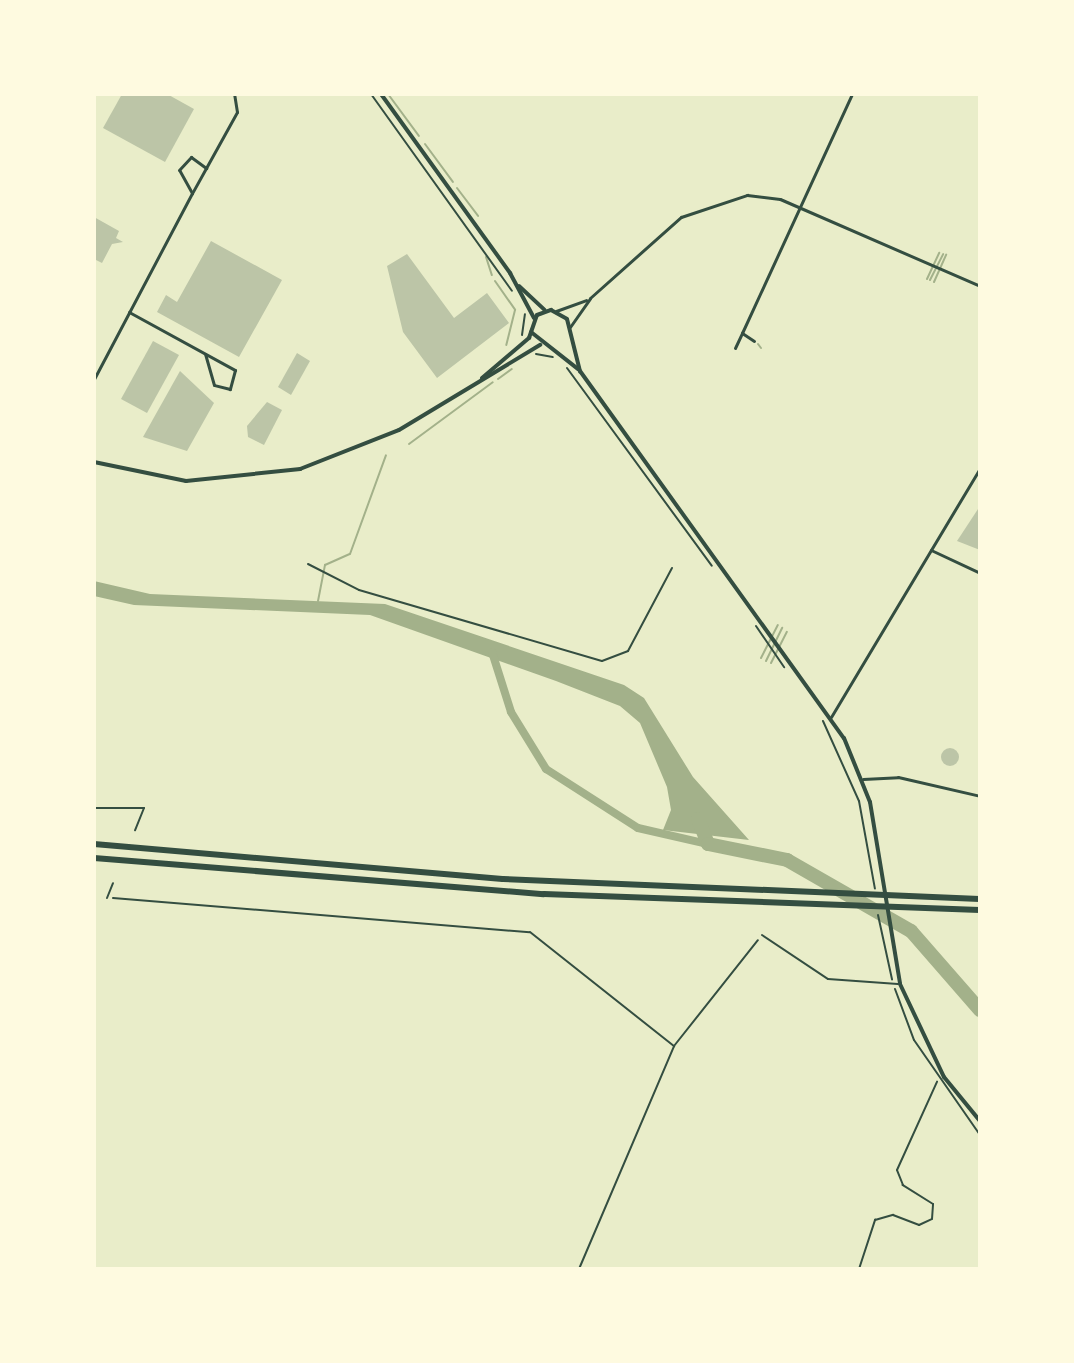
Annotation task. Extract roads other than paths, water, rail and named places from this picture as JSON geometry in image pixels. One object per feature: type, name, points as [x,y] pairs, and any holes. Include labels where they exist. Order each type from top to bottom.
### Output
[{"type":"highway","points":[[94,844],[530,881],[980,899]]},
{"type":"highway","points":[[94,858],[544,894],[980,910]]},
{"type":"street","points":[[94,379],[237,112],[234,94]]},
{"type":"street","points":[[381,94],[517,284],[534,318],[525,342],[482,378]]},
{"type":"street","points":[[735,348],[852,94]]},
{"type":"street","points":[[192,193],[180,163],[194,157],[206,168]]},
{"type":"street","points":[[580,371],[568,336],[569,328],[590,298],[681,217],[715,200],[747,195],[802,207],[980,286]]},
{"type":"street","points":[[517,284],[546,310],[556,311],[590,298]]},
{"type":"street","points":[[534,318],[546,310]]},
{"type":"street","points":[[556,311],[569,328]]},
{"type":"street","points":[[129,312],[235,370],[230,389],[214,385],[205,354]]},
{"type":"street","points":[[531,330],[540,345]]},
{"type":"street","points":[[742,333],[754,341]]},
{"type":"street","points":[[551,348],[568,336]]},
{"type":"street","points":[[94,462],[186,481],[300,469],[357,451],[530,349],[540,345],[551,348],[580,371],[831,717],[863,779],[879,859],[897,985],[944,1077],[980,1121]]},
{"type":"street","points":[[831,717],[979,470]]},
{"type":"street","points":[[931,550],[980,573]]},
{"type":"street","points":[[863,779],[898,777],[980,796]]},
{"type":"lane","points":[[94,808],[144,808],[135,830]]},
{"type":"lane","points":[[107,898],[113,883]]},
{"type":"lane","points":[[762,935],[828,979],[897,985]]},
{"type":"waterway","points":[[388,94],[419,136]]},
{"type":"waterway","points":[[425,144],[453,182]]},
{"type":"waterway","points":[[457,188],[478,216]]},
{"type":"waterway","points":[[927,279],[939,253]]},
{"type":"waterway","points":[[930,280],[943,254]]},
{"type":"waterway","points":[[934,282],[946,255]]},
{"type":"waterway","points":[[486,257],[492,275]]},
{"type":"waterway","points":[[495,281],[515,310],[506,345]]},
{"type":"waterway","points":[[758,344],[761,348]]},
{"type":"waterway","points":[[498,379],[512,369]]},
{"type":"waterway","points":[[409,444],[493,382]]},
{"type":"waterway","points":[[318,601],[325,565],[350,554],[386,455]]},
{"type":"waterway","points":[[761,658],[778,625]]},
{"type":"waterway","points":[[766,661],[782,628]]},
{"type":"waterway","points":[[771,663],[787,632]]},
{"type":"waterway","points":[[492,652],[511,712],[546,769],[638,828],[708,844]]},
{"type":"waterway","points":[[698,819],[708,844],[787,860],[911,931],[980,1010]]}]
